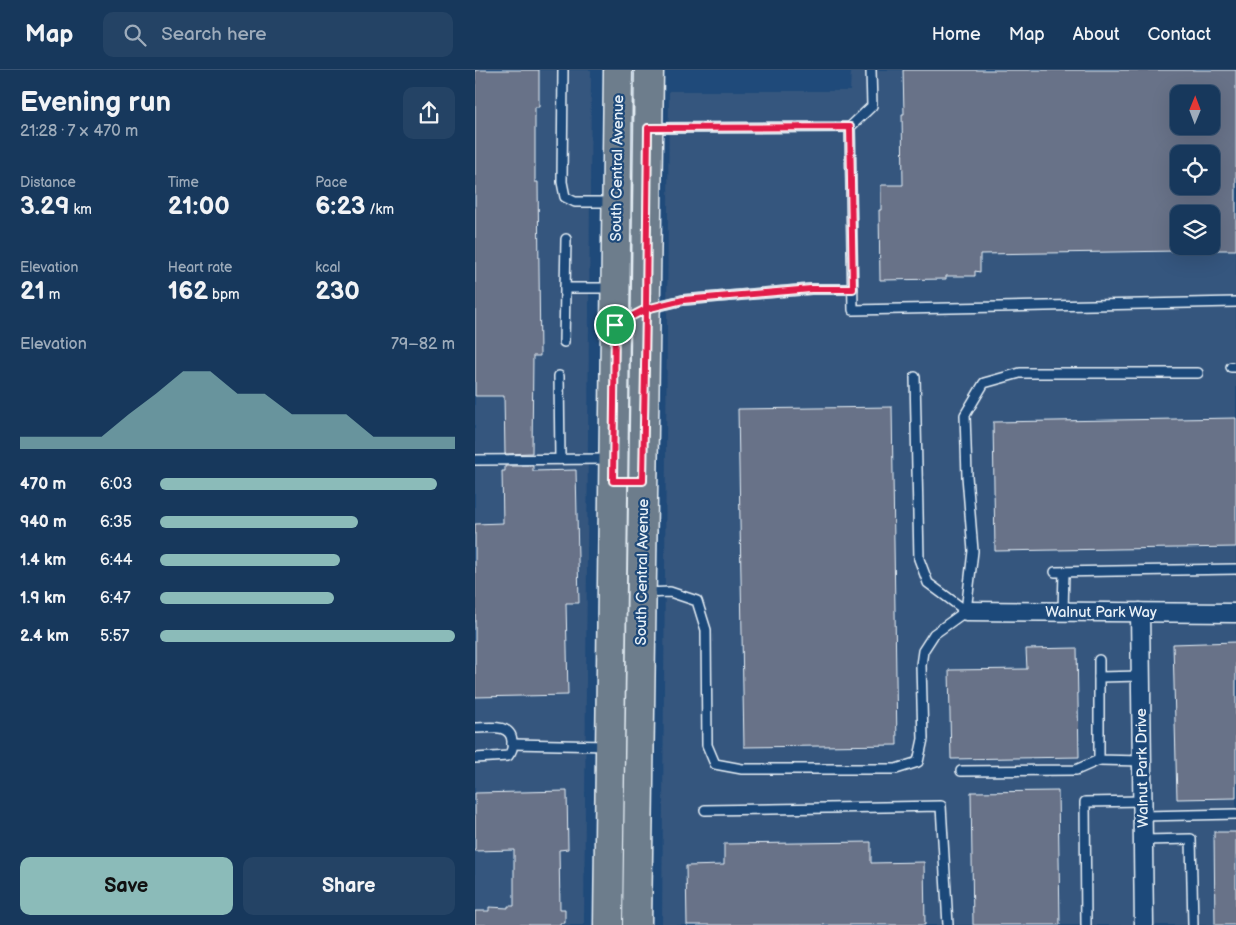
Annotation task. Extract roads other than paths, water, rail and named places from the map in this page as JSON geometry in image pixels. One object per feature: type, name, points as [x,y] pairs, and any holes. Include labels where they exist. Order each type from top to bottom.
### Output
[{"type":"main road","name":"South Central Avenue","points":[[608,925],[618,70]]},
{"type":"main road","name":"South Central Avenue","points":[[637,925],[649,70]]},
{"type":"main road","points":[[615,325],[646,309]]},
{"type":"main road","points":[[614,470],[643,481]]},
{"type":"street","name":"Walnut Park Way","points":[[966,611],[1236,613]]},
{"type":"street","name":"Walnut Park Drive","points":[[1140,612],[1144,925]]},
{"type":"lane","points":[[563,70],[562,182],[565,196],[575,202],[617,202]]},
{"type":"lane","points":[[648,128],[850,127],[872,106],[871,70]]},
{"type":"lane","points":[[850,127],[853,310],[1236,302]]},
{"type":"lane","points":[[564,342],[565,239]]},
{"type":"lane","points":[[565,288],[616,288]]},
{"type":"lane","points":[[646,309],[683,300],[811,289],[853,289]]},
{"type":"lane","points":[[642,592],[670,592],[697,601],[706,630],[707,745],[715,764],[742,769],[896,769],[918,762],[923,739],[921,665],[923,651],[934,634],[966,611],[973,551],[967,476],[965,415],[984,383],[1020,373],[1198,373]]},
{"type":"lane","points":[[559,376],[560,459]]},
{"type":"lane","points":[[915,377],[919,559],[928,583],[966,611]]},
{"type":"lane","points":[[475,460],[560,459],[614,470]]},
{"type":"lane","points":[[1055,572],[1236,569]]},
{"type":"lane","points":[[1063,612],[1064,572]]},
{"type":"lane","points":[[1099,660],[1099,760]]},
{"type":"lane","points":[[1099,677],[1141,676]]},
{"type":"lane","points":[[475,728],[501,728],[509,731],[513,744],[513,751],[508,756],[475,758]]},
{"type":"lane","points":[[513,744],[611,746]]},
{"type":"lane","points":[[961,771],[1076,770],[1099,760],[1142,761]]},
{"type":"lane","points":[[1086,925],[1085,802],[1143,809],[1236,814]]},
{"type":"lane","points":[[705,810],[941,806],[948,925]]},
{"type":"lane","points":[[1143,840],[1191,839],[1193,925]]}]
